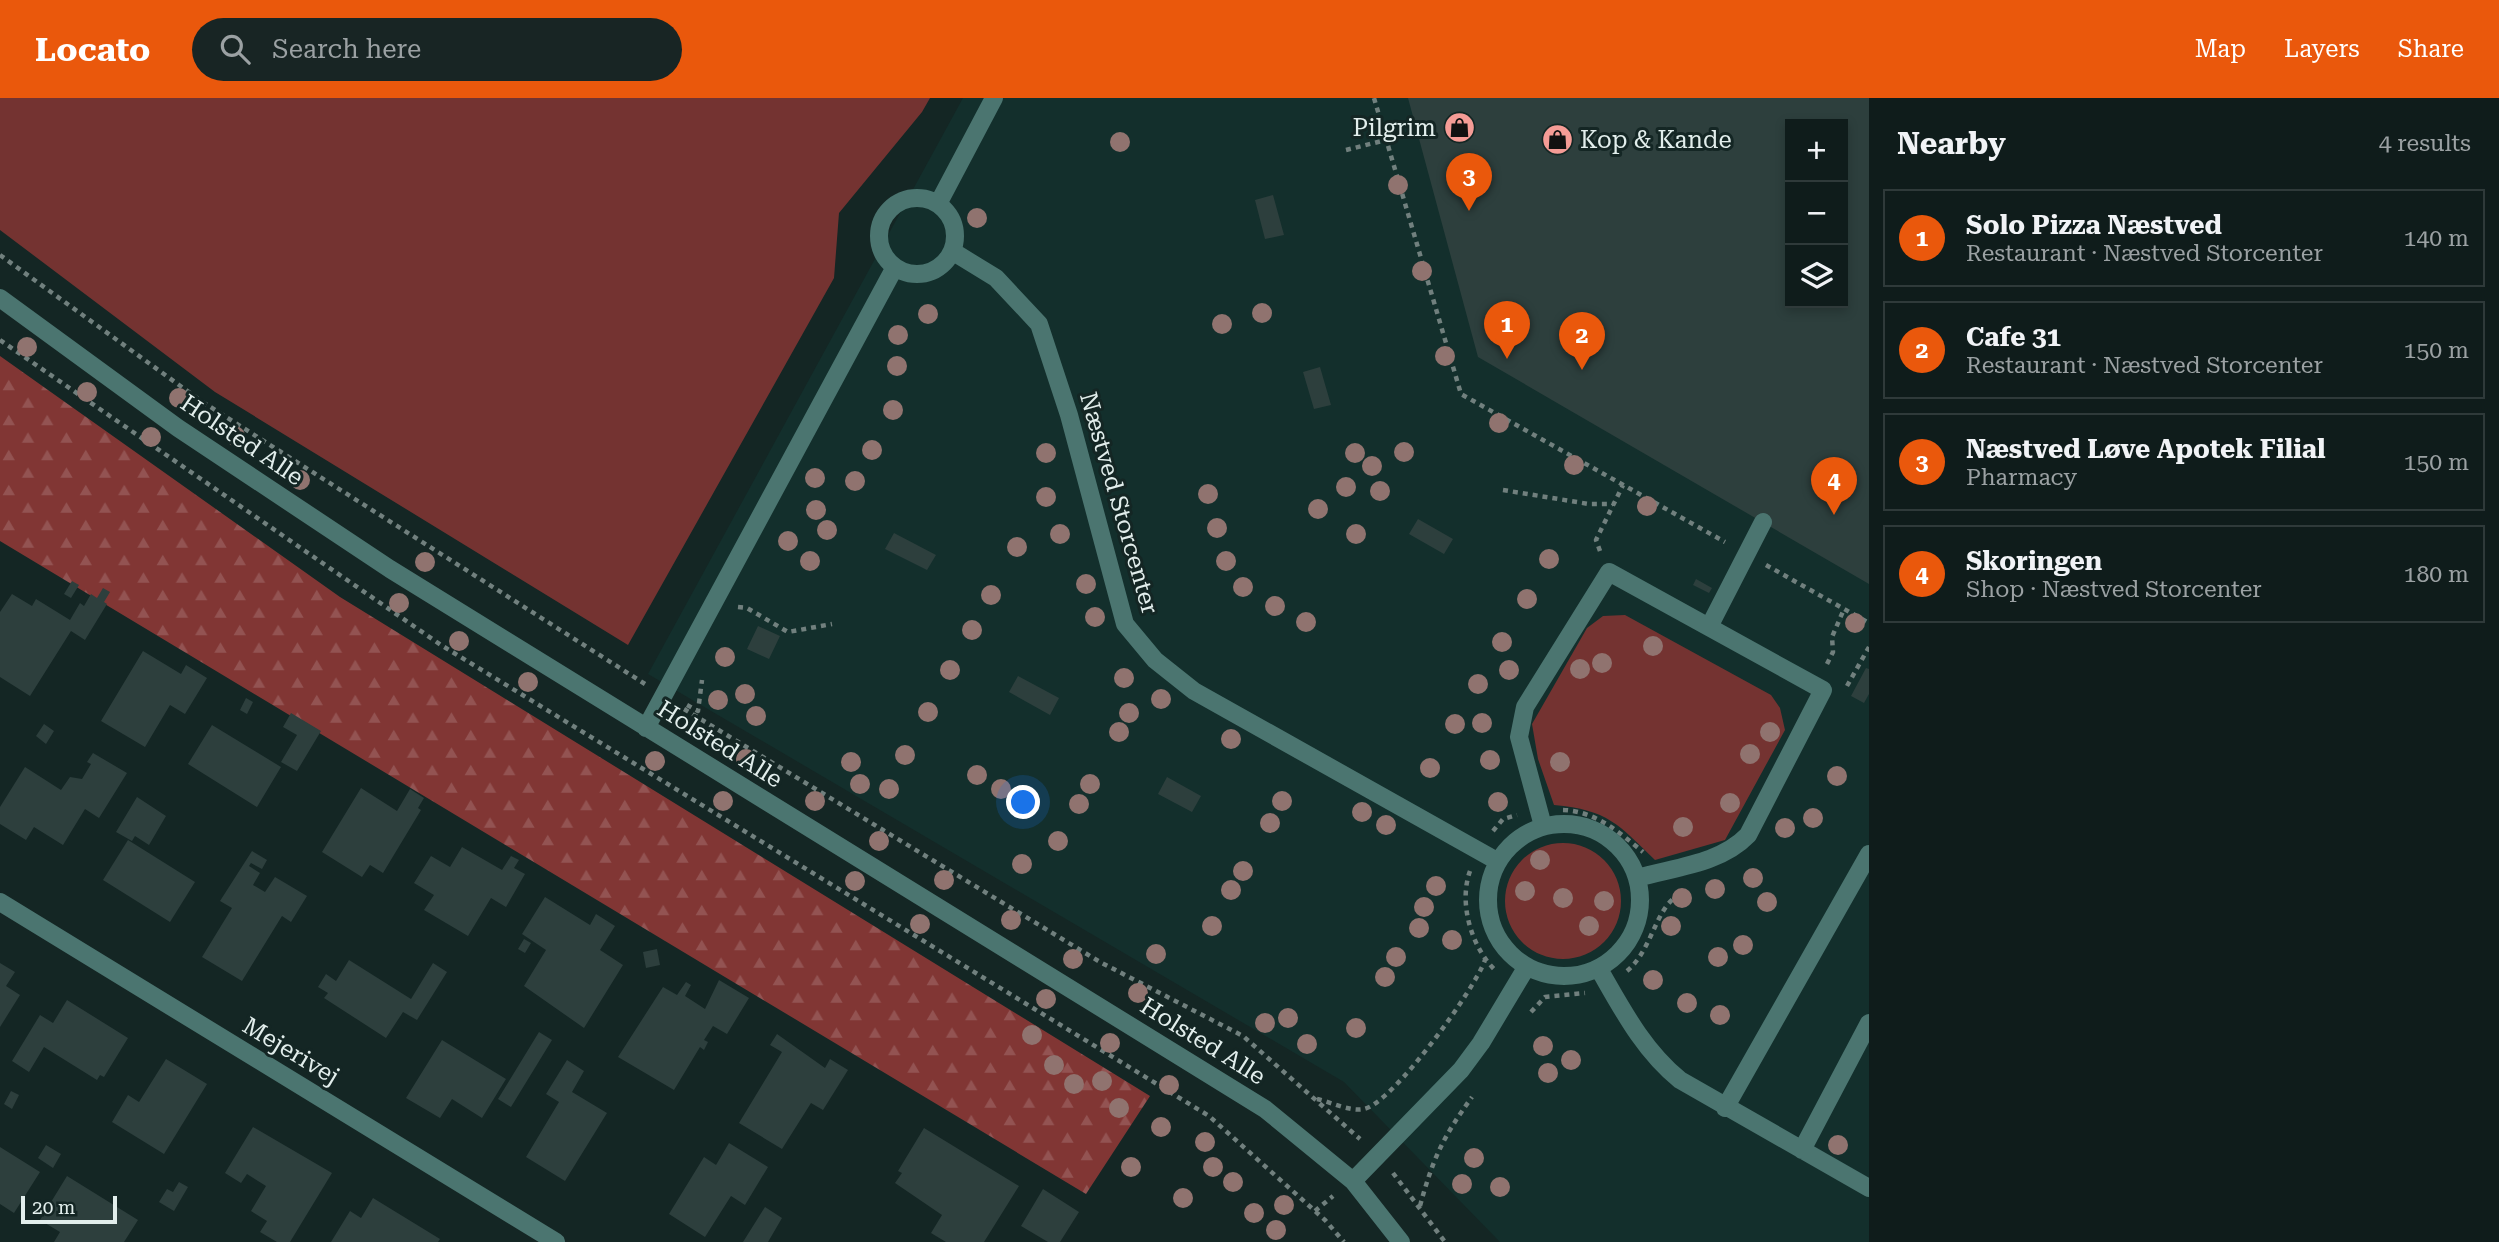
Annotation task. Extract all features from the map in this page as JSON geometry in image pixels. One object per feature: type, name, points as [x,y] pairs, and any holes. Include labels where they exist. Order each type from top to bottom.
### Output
[{"type":"street","points":[[938,204],[994,98]]},
{"type":"street","points":[[912,198],[938,204],[953,224],[952,251],[938,268],[916,275],[895,267],[885,258],[878,233],[889,209],[912,198]]},
{"type":"street","name":"Næstved Storcenter","points":[[952,251],[996,278],[1039,324],[1069,415],[1125,624],[1155,660],[1195,691],[1497,861]]},
{"type":"street","points":[[646,728],[895,267]]},
{"type":"street","name":"Holsted Alle","points":[[0,298],[178,428],[367,554],[1265,1109],[1353,1181],[1401,1242]]},
{"type":"street","points":[[1709,627],[1763,522]]},
{"type":"street","points":[[1541,817],[1519,737],[1520,722],[1525,707],[1609,572],[1823,690],[1748,835],[1722,855],[1637,878]]},
{"type":"street","points":[[1522,975],[1493,932],[1487,909],[1489,884],[1497,861],[1541,817]]},
{"type":"street","points":[[1522,975],[1575,976],[1599,969],[1620,953],[1635,930],[1640,904],[1637,878],[1627,857],[1610,840],[1590,828],[1541,817]]},
{"type":"street","points":[[1725,1108],[1869,854]]},
{"type":"street","name":"Mejerivej","points":[[0,902],[556,1242]]},
{"type":"street","points":[[1599,969],[1629,1022],[1665,1068],[1725,1108],[1869,1188]]},
{"type":"street","points":[[1353,1181],[1461,1070],[1522,975]]},
{"type":"street","points":[[1802,1150],[1869,1023]]},
{"type":"path","points":[[1374,98],[1461,394],[1869,623]]},
{"type":"path","points":[[1346,150],[1386,140]]},
{"type":"path","points":[[0,255],[201,401],[664,694],[1100,962],[1243,1036],[1279,1071],[1378,1155],[1420,1206],[1445,1242]]},
{"type":"path","points":[[0,340],[441,645],[1209,1116],[1325,1220],[1344,1242]]},
{"type":"path","points":[[1609,572],[1596,540],[1623,485]]},
{"type":"path","points":[[1503,490],[1589,504],[1614,504]]},
{"type":"path","points":[[734,611],[739,607],[747,608],[788,632],[832,624]]},
{"type":"path","points":[[1817,687],[1833,652],[1832,637],[1844,609]]},
{"type":"path","points":[[697,714],[704,673]]},
{"type":"path","points":[[1530,1014],[1545,997],[1522,975],[1496,972],[1485,960],[1467,917],[1466,882],[1477,851],[1503,819],[1581,811],[1616,830],[1664,870],[1670,902]]},
{"type":"path","points":[[1314,1098],[1352,1109],[1364,1109],[1382,1101],[1452,1015],[1478,978],[1485,960]]},
{"type":"path","points":[[1420,1206],[1433,1159],[1445,1135],[1474,1096]]},
{"type":"shaded area","points":[[0,98],[930,98],[922,112],[839,213],[834,278],[628,645],[215,392],[0,230]]},
{"type":"shaded area","points":[[963,98],[1869,98],[1869,1242],[1500,1242],[1344,1082],[648,674]]},
{"type":"shaded area","points":[[1625,615],[1771,695],[1780,708],[1785,730],[1725,840],[1655,860],[1621,828],[1600,815],[1554,805],[1538,759],[1532,724],[1587,628],[1603,616]]},
{"type":"shaded area","points":[[1563,843],[1585,848],[1604,860],[1616,879],[1621,901],[1616,923],[1604,942],[1585,954],[1563,959],[1541,954],[1522,942],[1510,923],[1505,901],[1510,879],[1522,860],[1541,848]]},
{"type":"green space","points":[[0,356],[340,597],[1150,1096],[1086,1194],[0,541]]},
{"type":"building","points":[[1408,98],[1869,98],[1869,584],[1478,357]]},
{"type":"building","points":[[1273,195],[1284,235],[1265,239],[1255,200]]},
{"type":"building","points":[[1320,367],[1331,405],[1314,409],[1303,372]]},
{"type":"building","points":[[1418,519],[1453,539],[1444,554],[1409,534]]},
{"type":"building","points":[[894,533],[936,555],[927,570],[885,549]]},
{"type":"building","points":[[1696,579],[1712,588],[1709,593],[1693,585]]},
{"type":"building","points":[[72,581],[79,585],[71,598],[64,594]]},
{"type":"building","points":[[103,588],[110,592],[104,602],[107,604],[85,640],[71,631],[30,696],[0,677],[0,612],[12,594],[32,606],[36,599],[70,620],[80,603],[84,606],[91,594],[97,598]]},
{"type":"building","points":[[758,626],[780,636],[769,659],[747,649]]},
{"type":"building","points":[[143,651],[181,674],[186,665],[207,678],[185,714],[170,705],[145,747],[101,721]]},
{"type":"building","points":[[1866,668],[1869,669],[1869,694],[1864,703],[1851,696]]},
{"type":"building","points":[[1018,676],[1059,698],[1050,715],[1009,692]]},
{"type":"building","points":[[246,698],[253,702],[247,714],[240,710]]},
{"type":"building","points":[[291,713],[321,731],[297,771],[281,762],[297,735],[283,727]]},
{"type":"building","points":[[44,724],[54,731],[46,744],[36,736]]},
{"type":"building","points":[[212,725],[281,767],[257,807],[188,764]]},
{"type":"building","points":[[93,753],[127,773],[99,818],[85,809],[63,845],[34,827],[26,840],[0,824],[0,807],[25,767],[61,790],[70,777],[82,779],[91,764],[87,762]]},
{"type":"building","points":[[1167,777],[1201,796],[1192,812],[1158,794]]},
{"type":"building","points":[[361,788],[397,811],[410,789],[424,798],[418,808],[421,810],[383,873],[370,865],[362,877],[322,852]]},
{"type":"building","points":[[137,797],[166,816],[149,845],[135,836],[132,841],[116,832]]},
{"type":"building","points":[[128,840],[195,882],[170,922],[103,880]]},
{"type":"building","points":[[462,847],[502,870],[511,856],[519,860],[514,868],[525,874],[506,907],[491,898],[468,936],[424,910],[434,895],[414,883],[431,856],[450,867]]},
{"type":"building","points":[[252,851],[267,860],[262,869],[251,863],[249,866],[260,873],[253,885],[265,892],[275,877],[307,896],[291,922],[282,916],[242,981],[202,957],[232,908],[220,901]]},
{"type":"building","points":[[545,897],[590,925],[596,914],[615,926],[600,950],[623,965],[584,1028],[524,986],[546,950],[522,934]]},
{"type":"building","points":[[524,939],[531,943],[525,953],[518,949]]},
{"type":"building","points":[[657,949],[660,965],[646,968],[643,952]]},
{"type":"building","points":[[349,960],[411,999],[433,963],[447,972],[417,1020],[403,1012],[386,1038],[324,998],[328,993],[318,987],[326,974],[336,981]]},
{"type":"building","points":[[0,963],[15,972],[6,986],[20,995],[0,1027]]},
{"type":"building","points":[[719,980],[749,998],[727,1034],[713,1026],[704,1040],[708,1042],[704,1050],[700,1047],[674,1090],[618,1057],[663,987],[677,995],[686,982],[691,985],[685,996],[705,1009]]},
{"type":"building","points":[[67,1000],[128,1038],[104,1077],[100,1075],[97,1080],[44,1047],[29,1072],[12,1061],[40,1015],[53,1023]]},
{"type":"building","points":[[539,1032],[552,1040],[511,1107],[498,1099]]},
{"type":"building","points":[[777,1034],[825,1068],[830,1059],[848,1070],[823,1110],[811,1103],[782,1149],[739,1123],[782,1052],[770,1045]]},
{"type":"building","points":[[442,1040],[506,1079],[482,1118],[452,1099],[440,1118],[406,1098]]},
{"type":"building","points":[[166,1059],[207,1084],[164,1154],[112,1122],[128,1095],[139,1102]]},
{"type":"building","points":[[567,1060],[584,1071],[572,1092],[607,1113],[565,1181],[526,1157],[559,1102],[546,1094]]},
{"type":"building","points":[[11,1091],[19,1095],[12,1109],[4,1104]]},
{"type":"building","points":[[253,1127],[332,1173],[290,1242],[277,1242],[260,1232],[267,1221],[251,1211],[266,1186],[247,1174],[241,1183],[225,1173]]},
{"type":"building","points":[[924,1128],[1019,1186],[984,1242],[946,1242],[931,1233],[942,1215],[895,1183],[902,1173],[898,1171]]},
{"type":"building","points":[[729,1143],[768,1167],[745,1205],[731,1196],[705,1237],[669,1214],[704,1157],[716,1165]]},
{"type":"building","points":[[46,1145],[61,1154],[53,1168],[38,1158]]},
{"type":"building","points":[[0,1147],[40,1172],[14,1213],[0,1204]]},
{"type":"building","points":[[67,1176],[138,1220],[124,1242],[54,1242],[60,1232],[40,1220]]},
{"type":"building","points":[[179,1182],[188,1187],[174,1211],[159,1202],[167,1189],[173,1192]]},
{"type":"building","points":[[1043,1189],[1079,1212],[1060,1242],[1048,1242],[1021,1226]]},
{"type":"building","points":[[373,1198],[440,1239],[438,1242],[331,1242],[350,1211],[361,1218]]},
{"type":"building","points":[[765,1207],[782,1218],[768,1242],[743,1242]]},
{"type":"place","name":"Pilgrim","points":[[1459,128]]},
{"type":"place","name":"Kop & Kande","points":[[1557,140]]},
{"type":"place","name":"Næstved Løve Apotek Filial","points":[[1469,211]]},
{"type":"place","name":"Solo Pizza Næstved","points":[[1507,359]]},
{"type":"place","name":"Cafe 31","points":[[1582,370]]},
{"type":"place","name":"Skoringen","points":[[1834,515]]}]
